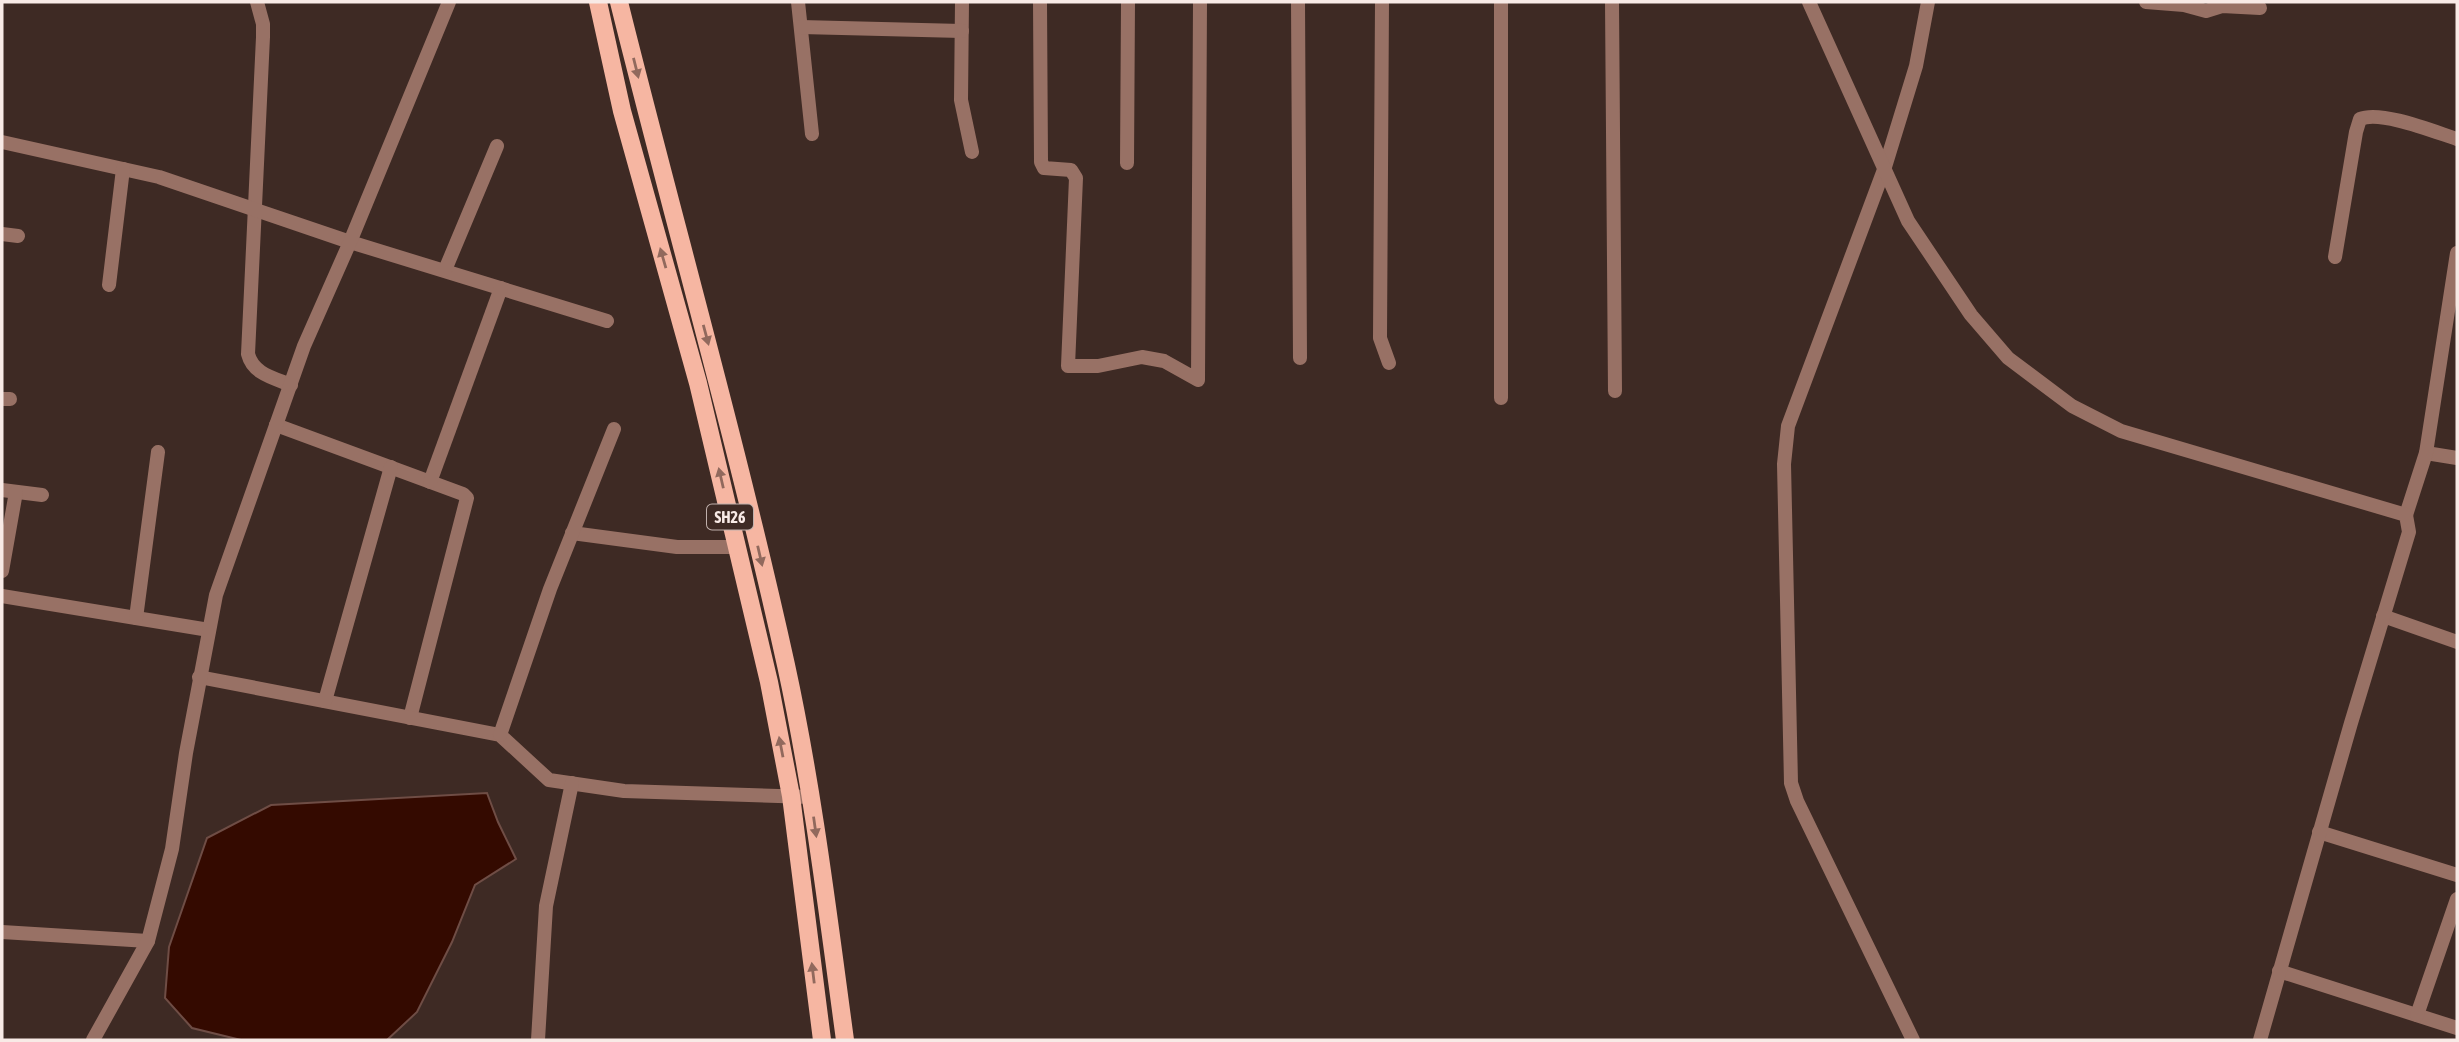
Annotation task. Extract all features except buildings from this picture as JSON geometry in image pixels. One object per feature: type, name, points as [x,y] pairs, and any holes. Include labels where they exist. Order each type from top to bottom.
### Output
[{"type":"main road","name":"SH26","points":[[598,2],[622,111],[698,383],[769,682],[791,796],[822,1040]]},
{"type":"main road","name":"SH26","points":[[620,2],[718,382],[786,666],[811,797],[845,1040]]},
{"type":"street","points":[[257,2],[263,24],[263,37],[248,354],[250,363],[256,369],[291,385]]},
{"type":"street","points":[[93,1040],[148,941],[172,849],[216,595],[304,346],[351,242],[449,2]]},
{"type":"street","points":[[798,2],[812,134]]},
{"type":"street","points":[[962,2],[961,100],[972,152]]},
{"type":"street","points":[[1040,2],[1041,162],[1044,168],[1071,170],[1076,178],[1068,366],[1098,366],[1142,357],[1164,361],[1198,380],[1200,2]]},
{"type":"street","points":[[1127,163],[1128,2]]},
{"type":"street","points":[[1298,2],[1300,358]]},
{"type":"street","points":[[1382,2],[1380,338],[1389,363]]},
{"type":"street","points":[[1501,2],[1501,398]]},
{"type":"street","points":[[1612,2],[1615,391]]},
{"type":"street","points":[[1809,2],[1908,221],[1971,315],[2008,358],[2072,406],[2121,430],[2406,515]]},
{"type":"street","points":[[1913,1040],[1793,793],[1789,770],[1784,464],[1788,426],[1885,167],[1916,66],[1927,2]]},
{"type":"street","points":[[2146,2],[2184,5],[2206,11],[2222,6],[2260,8]]},
{"type":"street","points":[[801,27],[962,31]]},
{"type":"street","points":[[2335,257],[2360,119],[2370,117],[2395,121],[2457,139]]},
{"type":"street","points":[[2,142],[159,177],[351,242],[607,321]]},
{"type":"street","points":[[445,270],[496,146]]},
{"type":"street","points":[[109,285],[123,169]]},
{"type":"street","points":[[2,234],[18,236]]},
{"type":"street","points":[[2260,1040],[2278,971],[2409,531],[2406,515],[2426,453],[2457,253]]},
{"type":"street","points":[[430,482],[501,288]]},
{"type":"street","points":[[276,425],[463,494],[467,501],[410,718]]},
{"type":"street","points":[[500,735],[550,589],[614,429]]},
{"type":"street","points":[[136,618],[158,452]]},
{"type":"street","points":[[2426,453],[2457,458]]},
{"type":"street","points":[[325,701],[391,467]]},
{"type":"street","points":[[2,571],[9,491],[42,495]]},
{"type":"street","points":[[572,533],[677,547],[737,547]]},
{"type":"street","points":[[2,596],[209,630]]},
{"type":"street","points":[[2383,615],[2457,642]]},
{"type":"street","points":[[200,677],[500,735],[549,780],[624,791],[811,797]]},
{"type":"street","points":[[538,1040],[546,906],[572,783]]},
{"type":"street","points":[[2319,832],[2457,875]]},
{"type":"street","points":[[2417,1015],[2457,899]]},
{"type":"street","points":[[2,932],[148,941]]},
{"type":"street","points":[[2278,971],[2457,1028]]},
{"type":"shaded area","points":[[487,793],[516,859],[475,885],[452,942],[417,1012],[387,1040],[241,1040],[192,1028],[165,998],[169,947],[207,838],[271,805]]}]
